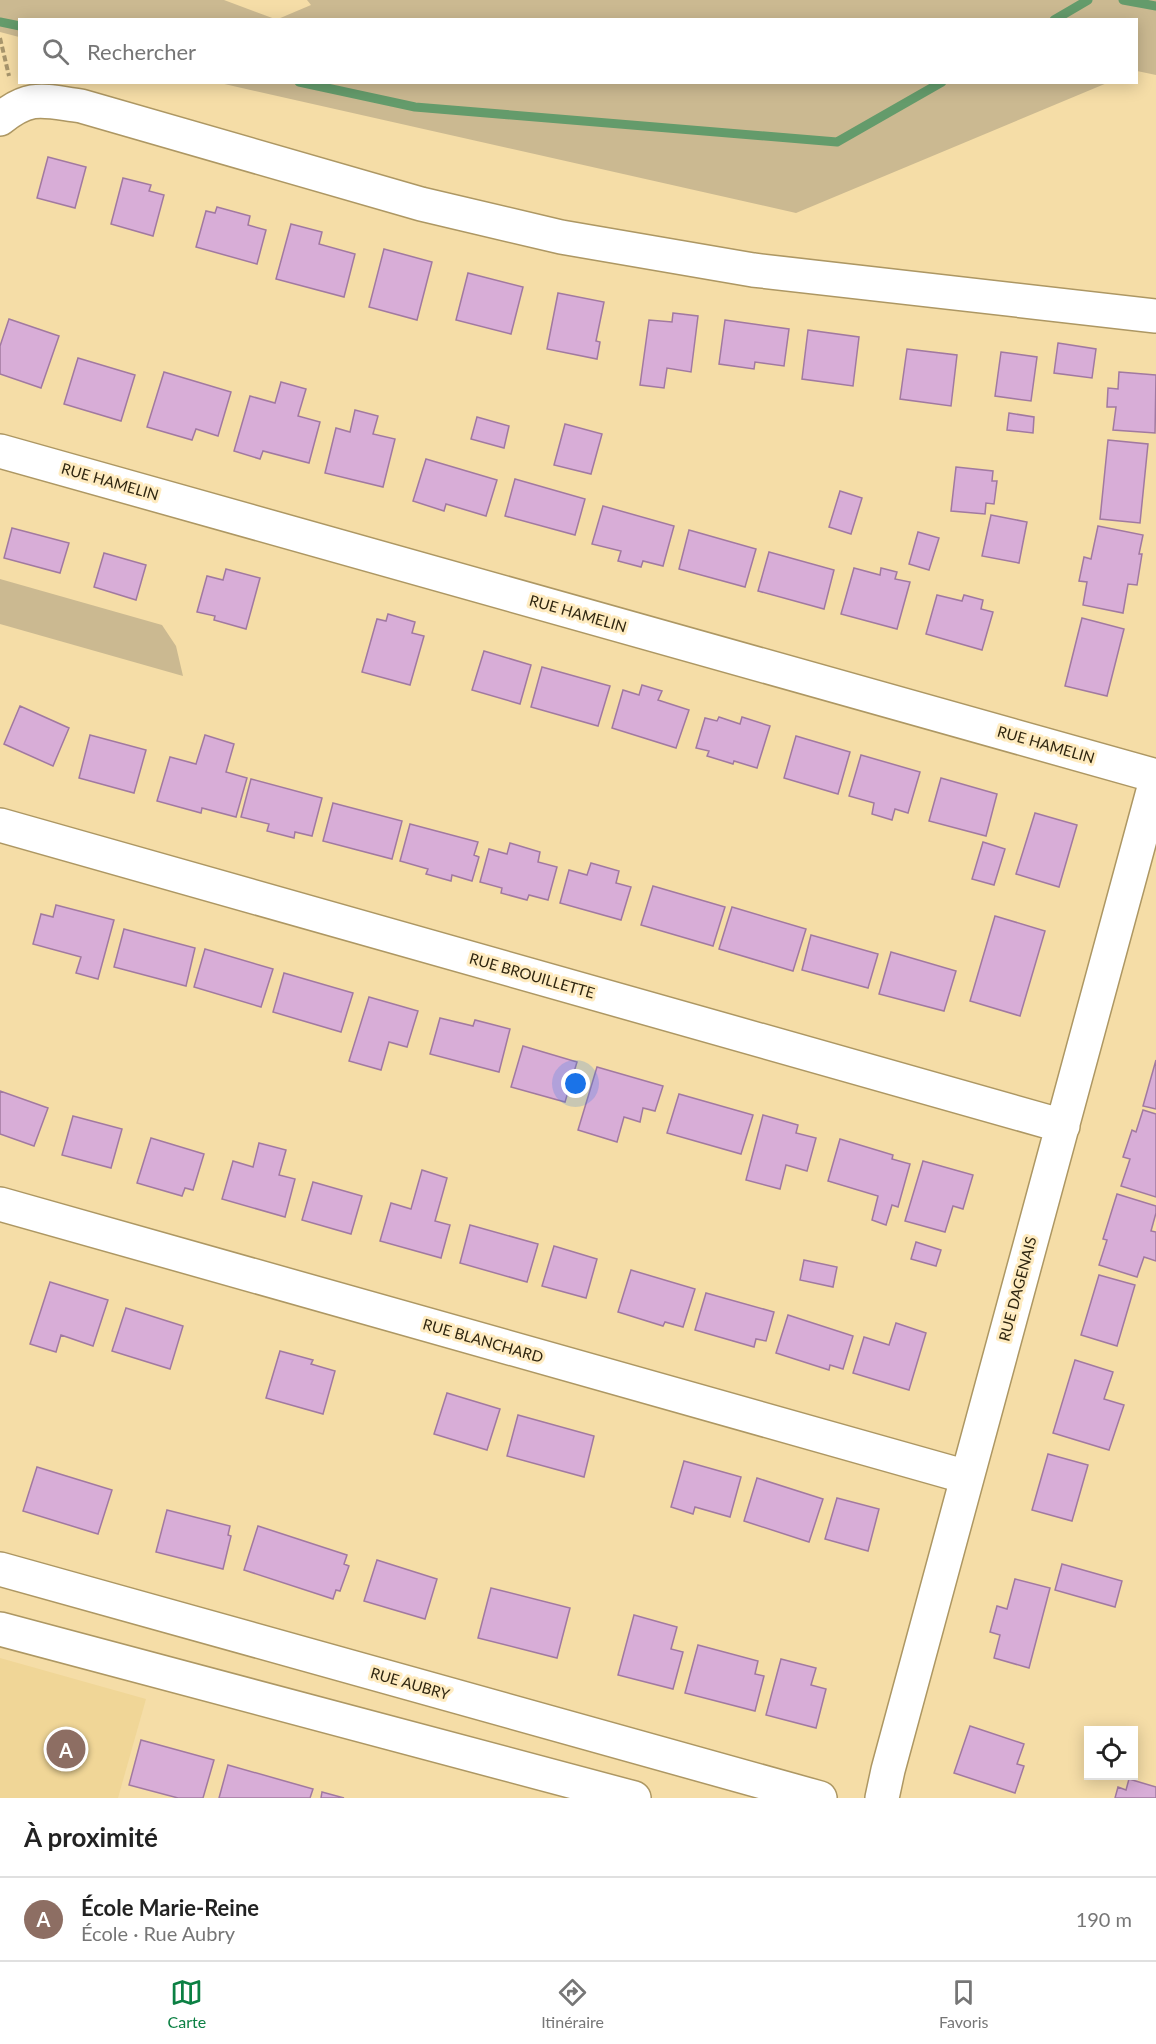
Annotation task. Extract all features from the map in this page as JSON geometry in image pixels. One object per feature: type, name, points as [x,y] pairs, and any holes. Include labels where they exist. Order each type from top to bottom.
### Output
[{"type":"street","points":[[8,112],[39,100],[81,106],[421,204],[561,237],[753,270],[1156,316]]},
{"type":"street","name":"RUE HAMELIN","points":[[0,452],[1156,778]]},
{"type":"street","name":"RUE DAGENAIS","points":[[882,1798],[1156,778]]},
{"type":"street","name":"RUE BROUILLETTE","points":[[0,825],[1063,1126]]},
{"type":"street","name":"RUE BLANCHARD","points":[[0,1204],[967,1477]]},
{"type":"street","name":"RUE AUBRY","points":[[0,1569],[820,1798]]},
{"type":"street","points":[[0,1629],[634,1798]]},
{"type":"path","points":[[0,38],[8,112]]},
{"type":"shaded area","points":[[0,0],[224,0],[272,18],[18,18],[18,37],[0,32]]},
{"type":"shaded area","points":[[307,0],[1156,0],[1156,75],[1138,71],[1138,18],[280,18],[311,5]]},
{"type":"shaded area","points":[[224,84],[1105,84],[796,213]]},
{"type":"shaded area","points":[[0,579],[162,625],[176,646],[183,676],[0,624]]},
{"type":"shaded area","points":[[0,1658],[146,1699],[118,1798],[0,1798]]},
{"type":"building","points":[[48,157],[86,167],[75,208],[37,198]]},
{"type":"building","points":[[123,178],[151,185],[149,191],[164,195],[153,236],[111,224]]},
{"type":"building","points":[[217,207],[250,216],[248,225],[266,230],[257,264],[196,247],[206,211],[215,213]]},
{"type":"building","points":[[291,224],[322,232],[319,244],[355,254],[344,297],[276,279]]},
{"type":"building","points":[[384,249],[432,262],[417,320],[369,307]]},
{"type":"building","points":[[468,273],[523,287],[511,334],[456,320]]},
{"type":"building","points":[[558,293],[604,302],[596,341],[600,342],[597,359],[547,349]]},
{"type":"building","points":[[673,313],[698,316],[691,372],[667,368],[664,388],[640,385],[649,320],[672,322]]},
{"type":"building","points":[[9,319],[59,336],[41,388],[0,374],[0,346]]},
{"type":"building","points":[[725,320],[789,329],[784,366],[755,362],[754,369],[719,364]]},
{"type":"building","points":[[808,330],[859,337],[853,386],[802,379]]},
{"type":"building","points":[[1058,343],[1096,349],[1092,378],[1054,373]]},
{"type":"building","points":[[907,349],[957,355],[951,406],[900,399]]},
{"type":"building","points":[[1001,352],[1037,357],[1031,401],[995,396]]},
{"type":"building","points":[[78,358],[135,375],[121,421],[64,404]]},
{"type":"building","points":[[164,372],[231,392],[218,436],[196,429],[192,440],[147,427]]},
{"type":"building","points":[[1119,372],[1156,375],[1155,433],[1113,430],[1116,407],[1107,407],[1108,388],[1118,389]]},
{"type":"building","points":[[281,382],[306,389],[298,416],[320,422],[309,463],[263,451],[260,459],[234,451],[250,396],[275,403]]},
{"type":"building","points":[[355,410],[378,416],[373,434],[395,439],[383,487],[325,473],[336,428],[350,432]]},
{"type":"building","points":[[1009,413],[1034,417],[1033,433],[1007,430]]},
{"type":"building","points":[[477,417],[509,426],[504,448],[471,439]]},
{"type":"building","points":[[565,424],[602,434],[591,474],[554,465]]},
{"type":"building","points":[[1108,440],[1148,444],[1140,523],[1100,519]]},
{"type":"building","points":[[426,459],[497,480],[486,516],[446,504],[444,511],[413,501]]},
{"type":"building","points":[[956,467],[993,471],[992,481],[997,481],[994,504],[986,503],[985,514],[951,511]]},
{"type":"building","points":[[515,479],[585,499],[575,535],[505,516]]},
{"type":"building","points":[[840,491],[862,498],[851,534],[829,527]]},
{"type":"building","points":[[603,506],[674,526],[663,566],[643,561],[641,567],[618,561],[621,551],[592,544]]},
{"type":"building","points":[[991,515],[1027,522],[1019,563],[982,556]]},
{"type":"building","points":[[1098,526],[1143,535],[1137,585],[1128,584],[1123,613],[1083,605],[1087,582],[1079,581],[1084,557],[1091,559]]},
{"type":"building","points":[[12,528],[69,543],[60,573],[4,558]]},
{"type":"building","points":[[689,530],[756,549],[745,587],[679,569]]},
{"type":"building","points":[[918,532],[939,538],[929,570],[909,564]]},
{"type":"building","points":[[769,552],[834,570],[824,609],[758,591]]},
{"type":"building","points":[[104,553],[146,565],[136,600],[94,587]]},
{"type":"building","points":[[854,568],[880,575],[881,568],[897,572],[895,579],[910,582],[897,629],[841,614]]},
{"type":"building","points":[[226,569],[260,578],[246,629],[214,620],[215,616],[197,612],[207,576],[223,580]]},
{"type":"building","points":[[937,595],[962,601],[964,595],[983,600],[981,609],[993,612],[982,650],[926,634]]},
{"type":"building","points":[[388,614],[415,622],[412,633],[424,636],[410,685],[362,672],[377,619],[386,621]]},
{"type":"building","points":[[1082,618],[1124,629],[1107,696],[1065,686]]},
{"type":"building","points":[[484,651],[531,665],[520,704],[472,690]]},
{"type":"building","points":[[542,667],[610,686],[598,726],[531,707]]},
{"type":"building","points":[[642,685],[662,691],[658,700],[689,710],[676,748],[612,728],[623,690],[639,695]]},
{"type":"building","points":[[20,706],[69,728],[53,766],[4,744]]},
{"type":"building","points":[[719,717],[740,724],[742,717],[770,726],[757,768],[707,756],[709,751],[696,748],[705,718],[717,721]]},
{"type":"building","points":[[90,735],[146,750],[134,793],[79,778]]},
{"type":"building","points":[[205,735],[234,744],[226,772],[247,778],[236,817],[202,808],[201,813],[157,801],[170,757],[196,764]]},
{"type":"building","points":[[796,736],[850,752],[838,794],[784,778]]},
{"type":"building","points":[[861,755],[920,772],[908,813],[895,809],[892,820],[872,814],[874,803],[849,796]]},
{"type":"building","points":[[941,778],[997,794],[986,836],[929,821]]},
{"type":"building","points":[[251,779],[322,798],[312,836],[295,832],[294,838],[267,831],[269,824],[241,817]]},
{"type":"building","points":[[333,803],[402,821],[392,859],[323,841]]},
{"type":"building","points":[[1035,813],[1077,825],[1059,887],[1016,874]]},
{"type":"building","points":[[410,824],[478,842],[474,855],[479,857],[472,881],[452,875],[451,881],[426,874],[428,869],[400,861]]},
{"type":"building","points":[[983,842],[1005,849],[994,885],[972,879]]},
{"type":"building","points":[[510,843],[540,852],[538,862],[557,867],[548,900],[529,895],[527,900],[501,893],[502,888],[480,882],[489,849],[507,854]]},
{"type":"building","points":[[591,863],[619,871],[616,883],[631,887],[621,920],[560,903],[569,870],[587,875]]},
{"type":"building","points":[[653,886],[725,907],[713,946],[641,925]]},
{"type":"building","points":[[56,905],[114,920],[98,979],[76,973],[81,957],[33,944],[41,914],[53,917]]},
{"type":"building","points":[[732,907],[806,929],[793,971],[719,949]]},
{"type":"building","points":[[995,916],[1045,931],[1020,1016],[970,1001]]},
{"type":"building","points":[[124,929],[195,948],[186,986],[114,967]]},
{"type":"building","points":[[811,935],[878,954],[868,988],[802,970]]},
{"type":"building","points":[[205,949],[273,969],[261,1007],[194,987]]},
{"type":"building","points":[[891,952],[956,971],[944,1011],[879,994]]},
{"type":"building","points":[[284,973],[353,993],[341,1032],[273,1012]]},
{"type":"building","points":[[369,997],[418,1011],[407,1047],[389,1042],[381,1070],[349,1061]]},
{"type":"building","points":[[440,1018],[473,1026],[475,1020],[510,1029],[499,1072],[430,1054]]},
{"type":"building","points":[[523,1046],[577,1062],[565,1102],[511,1087]]},
{"type":"building","points":[[1156,1060],[1156,1109],[1143,1106]]},
{"type":"building","points":[[597,1067],[663,1086],[655,1111],[643,1108],[640,1122],[624,1117],[617,1142],[578,1130]]},
{"type":"building","points":[[0,1091],[48,1108],[34,1146],[0,1134]]},
{"type":"building","points":[[679,1094],[753,1115],[741,1154],[667,1133]]},
{"type":"building","points":[[1143,1110],[1156,1114],[1156,1197],[1121,1186],[1130,1159],[1123,1157],[1132,1130],[1136,1132]]},
{"type":"building","points":[[763,1115],[798,1125],[796,1133],[816,1138],[807,1171],[786,1165],[780,1189],[746,1180]]},
{"type":"building","points":[[73,1116],[122,1129],[111,1168],[62,1155]]},
{"type":"building","points":[[151,1138],[204,1154],[193,1190],[185,1188],[182,1196],[137,1183]]},
{"type":"building","points":[[840,1139],[893,1155],[892,1159],[910,1164],[898,1207],[892,1205],[886,1225],[872,1220],[878,1196],[828,1181]]},
{"type":"building","points":[[259,1143],[286,1150],[279,1175],[295,1179],[285,1217],[222,1199],[233,1161],[253,1167]]},
{"type":"building","points":[[923,1161],[973,1175],[963,1209],[953,1206],[945,1232],[905,1221]]},
{"type":"building","points":[[422,1170],[447,1178],[435,1221],[450,1225],[441,1258],[380,1241],[391,1203],[411,1209]]},
{"type":"building","points":[[313,1182],[362,1196],[351,1234],[302,1220]]},
{"type":"building","points":[[1117,1194],[1156,1206],[1151,1231],[1156,1232],[1156,1261],[1144,1257],[1137,1277],[1099,1265],[1107,1240],[1103,1239]]},
{"type":"building","points":[[470,1225],[538,1244],[527,1282],[460,1263]]},
{"type":"building","points":[[916,1242],[941,1250],[936,1266],[911,1259]]},
{"type":"building","points":[[554,1246],[597,1259],[586,1298],[542,1286]]},
{"type":"building","points":[[804,1260],[837,1267],[833,1287],[800,1280]]},
{"type":"building","points":[[631,1270],[695,1289],[683,1327],[665,1322],[663,1326],[618,1312]]},
{"type":"building","points":[[1099,1275],[1135,1285],[1117,1346],[1081,1335]]},
{"type":"building","points":[[50,1282],[108,1300],[93,1346],[61,1335],[56,1352],[30,1344]]},
{"type":"building","points":[[706,1293],[774,1312],[766,1341],[756,1339],[754,1347],[695,1330]]},
{"type":"building","points":[[126,1308],[183,1326],[170,1369],[112,1351]]},
{"type":"building","points":[[788,1315],[853,1336],[843,1369],[830,1365],[829,1370],[776,1353]]},
{"type":"building","points":[[896,1323],[926,1333],[909,1390],[853,1373],[864,1337],[889,1345]]},
{"type":"building","points":[[280,1351],[313,1360],[311,1364],[335,1371],[323,1414],[266,1398]]},
{"type":"building","points":[[1075,1360],[1113,1372],[1104,1399],[1124,1405],[1109,1450],[1053,1433]]},
{"type":"building","points":[[447,1393],[500,1409],[487,1450],[434,1434]]},
{"type":"building","points":[[518,1415],[594,1436],[584,1477],[507,1456]]},
{"type":"building","points":[[1048,1454],[1088,1465],[1072,1521],[1032,1510]]},
{"type":"building","points":[[684,1461],[741,1477],[730,1517],[695,1507],[693,1514],[671,1507]]},
{"type":"building","points":[[37,1467],[112,1490],[98,1534],[23,1511]]},
{"type":"building","points":[[757,1478],[823,1499],[809,1542],[744,1521]]},
{"type":"building","points":[[837,1498],[879,1509],[868,1551],[825,1539]]},
{"type":"building","points":[[167,1510],[230,1526],[228,1535],[231,1536],[223,1569],[156,1552]]},
{"type":"building","points":[[258,1526],[347,1555],[344,1564],[349,1566],[340,1591],[336,1590],[333,1599],[244,1570]]},
{"type":"building","points":[[377,1560],[437,1579],[425,1619],[364,1601]]},
{"type":"building","points":[[1062,1564],[1122,1581],[1115,1607],[1055,1590]]},
{"type":"building","points":[[1015,1579],[1050,1588],[1029,1668],[994,1658],[1000,1635],[990,1632],[997,1606],[1007,1609]]},
{"type":"building","points":[[491,1588],[570,1608],[557,1658],[478,1638]]},
{"type":"building","points":[[634,1615],[677,1627],[671,1649],[683,1652],[673,1689],[618,1675]]},
{"type":"building","points":[[698,1645],[758,1661],[755,1674],[764,1676],[755,1711],[685,1693]]},
{"type":"building","points":[[781,1659],[816,1668],[811,1685],[826,1689],[816,1728],[766,1715]]},
{"type":"building","points":[[970,1726],[1024,1744],[1017,1764],[1024,1766],[1015,1793],[954,1773]]},
{"type":"building","points":[[141,1740],[214,1760],[203,1798],[178,1798],[129,1785]]},
{"type":"building","points":[[228,1765],[313,1789],[310,1798],[219,1798]]},
{"type":"building","points":[[1129,1780],[1132,1780],[1156,1787],[1156,1798],[1115,1798],[1118,1787],[1126,1790]]},
{"type":"building","points":[[322,1792],[344,1798],[321,1798]]},
{"type":"waterway","points":[[1057,18],[1088,0]]},
{"type":"waterway","points":[[1123,0],[1156,6]]},
{"type":"waterway","points":[[0,22],[18,26]]},
{"type":"waterway","points":[[308,84],[415,107],[837,142],[938,84]]},
{"type":"place","name":"École Marie-Reine","points":[[66,1749]]}]
